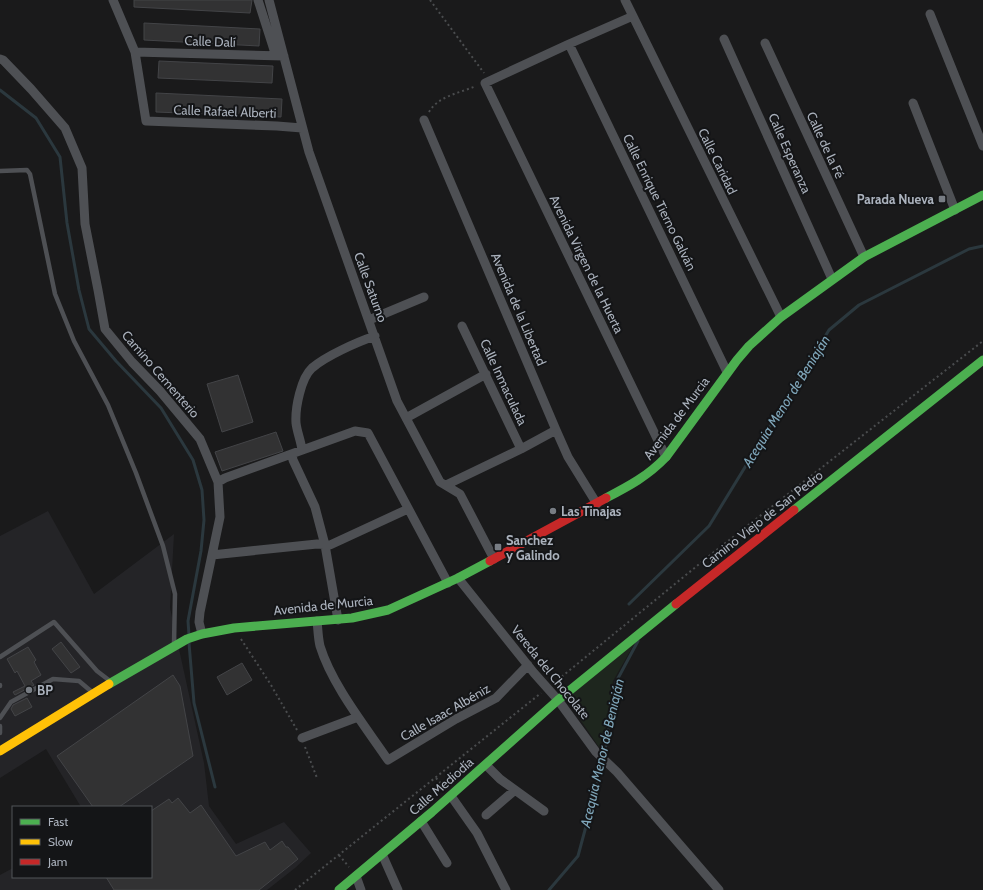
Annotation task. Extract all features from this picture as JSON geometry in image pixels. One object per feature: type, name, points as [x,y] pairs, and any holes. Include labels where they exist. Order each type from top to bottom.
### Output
[{"type":"main road","name":"Avenida de Murcia","points":[[0,751],[176,644],[199,635],[234,628],[338,620],[362,617],[388,610],[458,578],[644,478],[666,457],[727,372],[749,346],[781,317],[864,257],[983,195]]},
{"type":"main road","name":"Camino Viejo de San Pedro","points":[[558,700],[677,603],[983,360]]},
{"type":"main road","name":"Calle Mediodía","points":[[339,890],[451,796],[558,700]]},
{"type":"street","points":[[113,0],[135,52]]},
{"type":"street","points":[[258,0],[280,56]]},
{"type":"street","name":"Calle Saturno","points":[[269,0],[280,56],[309,152],[397,400],[440,482],[460,494],[494,559]]},
{"type":"street","name":"Calle Caridad","points":[[625,0],[781,317]]},
{"type":"street","points":[[930,14],[983,146]]},
{"type":"street","points":[[488,82],[633,16]]},
{"type":"street","name":"Calle Esperanza","points":[[724,39],[832,279]]},
{"type":"street","name":"Calle de la Fé","points":[[764,43],[864,257]]},
{"type":"street","name":"Calle Enrique Tierno Galván","points":[[569,44],[727,372]]},
{"type":"street","name":"Calle Dalí","points":[[135,52],[280,56]]},
{"type":"street","name":"Calle Rafael Alberti","points":[[135,52],[146,121],[302,128]]},
{"type":"street","name":"Camino Cementerio","points":[[0,59],[3,60],[31,89],[65,128],[82,168],[85,224],[104,329],[132,362],[160,391],[200,439],[218,482],[220,517],[199,622],[199,635]]},
{"type":"street","name":"Avenida Virgen de la Huerta","points":[[488,82],[666,457]]},
{"type":"street","points":[[913,103],[955,210]]},
{"type":"street","name":"Avenida de la Libertad","points":[[424,120],[568,457],[597,504]]},
{"type":"street","points":[[369,320],[424,296]]},
{"type":"street","name":"Calle Inmaculada","points":[[462,326],[521,449]]},
{"type":"street","points":[[302,450],[296,423],[301,386],[312,369],[333,355],[365,339],[375,336]]},
{"type":"street","points":[[406,418],[486,374]]},
{"type":"street","points":[[446,485],[521,449],[556,430]]},
{"type":"street","points":[[218,482],[225,478],[355,431],[368,433],[448,583]]},
{"type":"street","points":[[292,454],[315,507],[325,545],[338,620]]},
{"type":"street","points":[[212,555],[317,544],[330,545],[408,509]]},
{"type":"street","name":"Vereda del Chocolate","points":[[458,578],[558,700],[596,752],[617,772],[719,890]]},
{"type":"street","points":[[302,738],[358,717],[333,676],[320,645],[316,621]]},
{"type":"street","name":"Calle Isaac Albéniz","points":[[358,717],[388,760],[456,719],[496,698],[528,665]]},
{"type":"street","points":[[486,765],[500,779],[544,811]]},
{"type":"street","points":[[486,815],[515,790]]},
{"type":"street","points":[[451,796],[477,833],[506,890]]},
{"type":"street","points":[[421,821],[447,863]]},
{"type":"street","points":[[382,854],[398,890]]},
{"type":"street","points":[[356,876],[361,890]]},
{"type":"lane","points":[[0,171],[27,170],[30,174],[55,294],[74,341],[108,405],[136,473],[163,546],[175,594],[176,644]]},
{"type":"lane","points":[[0,657],[54,622],[97,671],[112,682]]},
{"type":"lane","points":[[0,718],[11,702],[53,679],[79,681],[94,694]]},
{"type":"lane","points":[[0,726],[0,733]]},
{"type":"path","points":[[424,120],[432,107],[449,95],[488,82],[430,0]]},
{"type":"path","points":[[295,890],[714,552],[983,341]]},
{"type":"path","points":[[234,628],[271,685],[302,738],[317,778]]},
{"type":"path","points":[[339,855],[356,876]]},
{"type":"shaded area","points":[[48,511],[94,594],[174,534],[170,608],[204,763],[209,806],[236,844],[284,822],[311,853],[295,868],[267,890],[0,890],[0,875],[12,869],[12,878],[152,878],[152,806],[80,806],[46,749],[0,778],[0,536]]},
{"type":"shaded area","points":[[637,639],[613,681],[603,753],[565,697]]},
{"type":"building","points":[[134,0],[252,0],[250,13],[134,7]]},
{"type":"building","points":[[144,23],[260,29],[259,46],[144,40]]},
{"type":"building","points":[[159,61],[273,66],[272,83],[158,78]]},
{"type":"building","points":[[156,93],[282,99],[281,117],[156,112]]},
{"type":"building","points":[[238,375],[253,422],[222,432],[207,384]]},
{"type":"building","points":[[276,432],[283,451],[222,471],[215,452]]},
{"type":"building","points":[[61,642],[80,667],[71,673],[52,649]]},
{"type":"building","points":[[28,647],[36,660],[34,662],[41,675],[31,681],[34,685],[15,695],[13,692],[25,686],[17,671],[15,673],[7,659]]},
{"type":"building","points":[[242,663],[252,680],[227,695],[217,677]]},
{"type":"building","points":[[173,675],[180,686],[193,756],[120,806],[92,806],[57,756]]},
{"type":"building","points":[[27,698],[32,707],[15,716],[11,709],[13,705]]},
{"type":"building","points":[[178,798],[190,813],[201,805],[236,856],[265,842],[270,850],[282,841],[298,859],[259,890],[114,890],[107,878],[152,878],[152,810],[169,799],[172,803]]},
{"type":"waterway","points":[[0,90],[36,118],[60,157],[67,223],[79,290],[89,329],[116,361],[161,408],[193,460],[202,490],[204,520],[201,551],[188,621],[189,635]]},
{"type":"waterway","name":"Acequia Menor de Beniaján","points":[[629,604],[709,526],[829,330],[859,305],[969,249],[983,246]]},
{"type":"waterway","name":"Acequia Menor de Beniaján","points":[[549,890],[578,856],[603,763],[616,682],[638,641]]},
{"type":"waterway","points":[[189,643],[194,703],[215,787]]},
{"type":"traffic: fast","points":[[606,498],[645,475],[666,457],[737,360],[749,346],[781,317],[864,257],[983,195]]},
{"type":"traffic: fast","points":[[794,510],[983,360]]},
{"type":"traffic: fast","points":[[109,684],[187,639],[202,634],[234,628],[352,618],[388,610],[458,578],[490,561]]},
{"type":"traffic: fast","points":[[339,890],[432,812],[558,700],[676,604]]},
{"type":"traffic: slow","points":[[0,751],[109,684]]},
{"type":"traffic: jam","points":[[490,561],[606,498]]},
{"type":"traffic: jam","points":[[676,604],[794,510]]},
{"type":"place","name":"Parada Nueva","points":[[942,199]]},
{"type":"place","name":"Las Tinajas","points":[[553,511]]},
{"type":"place","name":"Sanchez y Galindo","points":[[498,547]]},
{"type":"place","name":"BP","points":[[29,690]]}]
